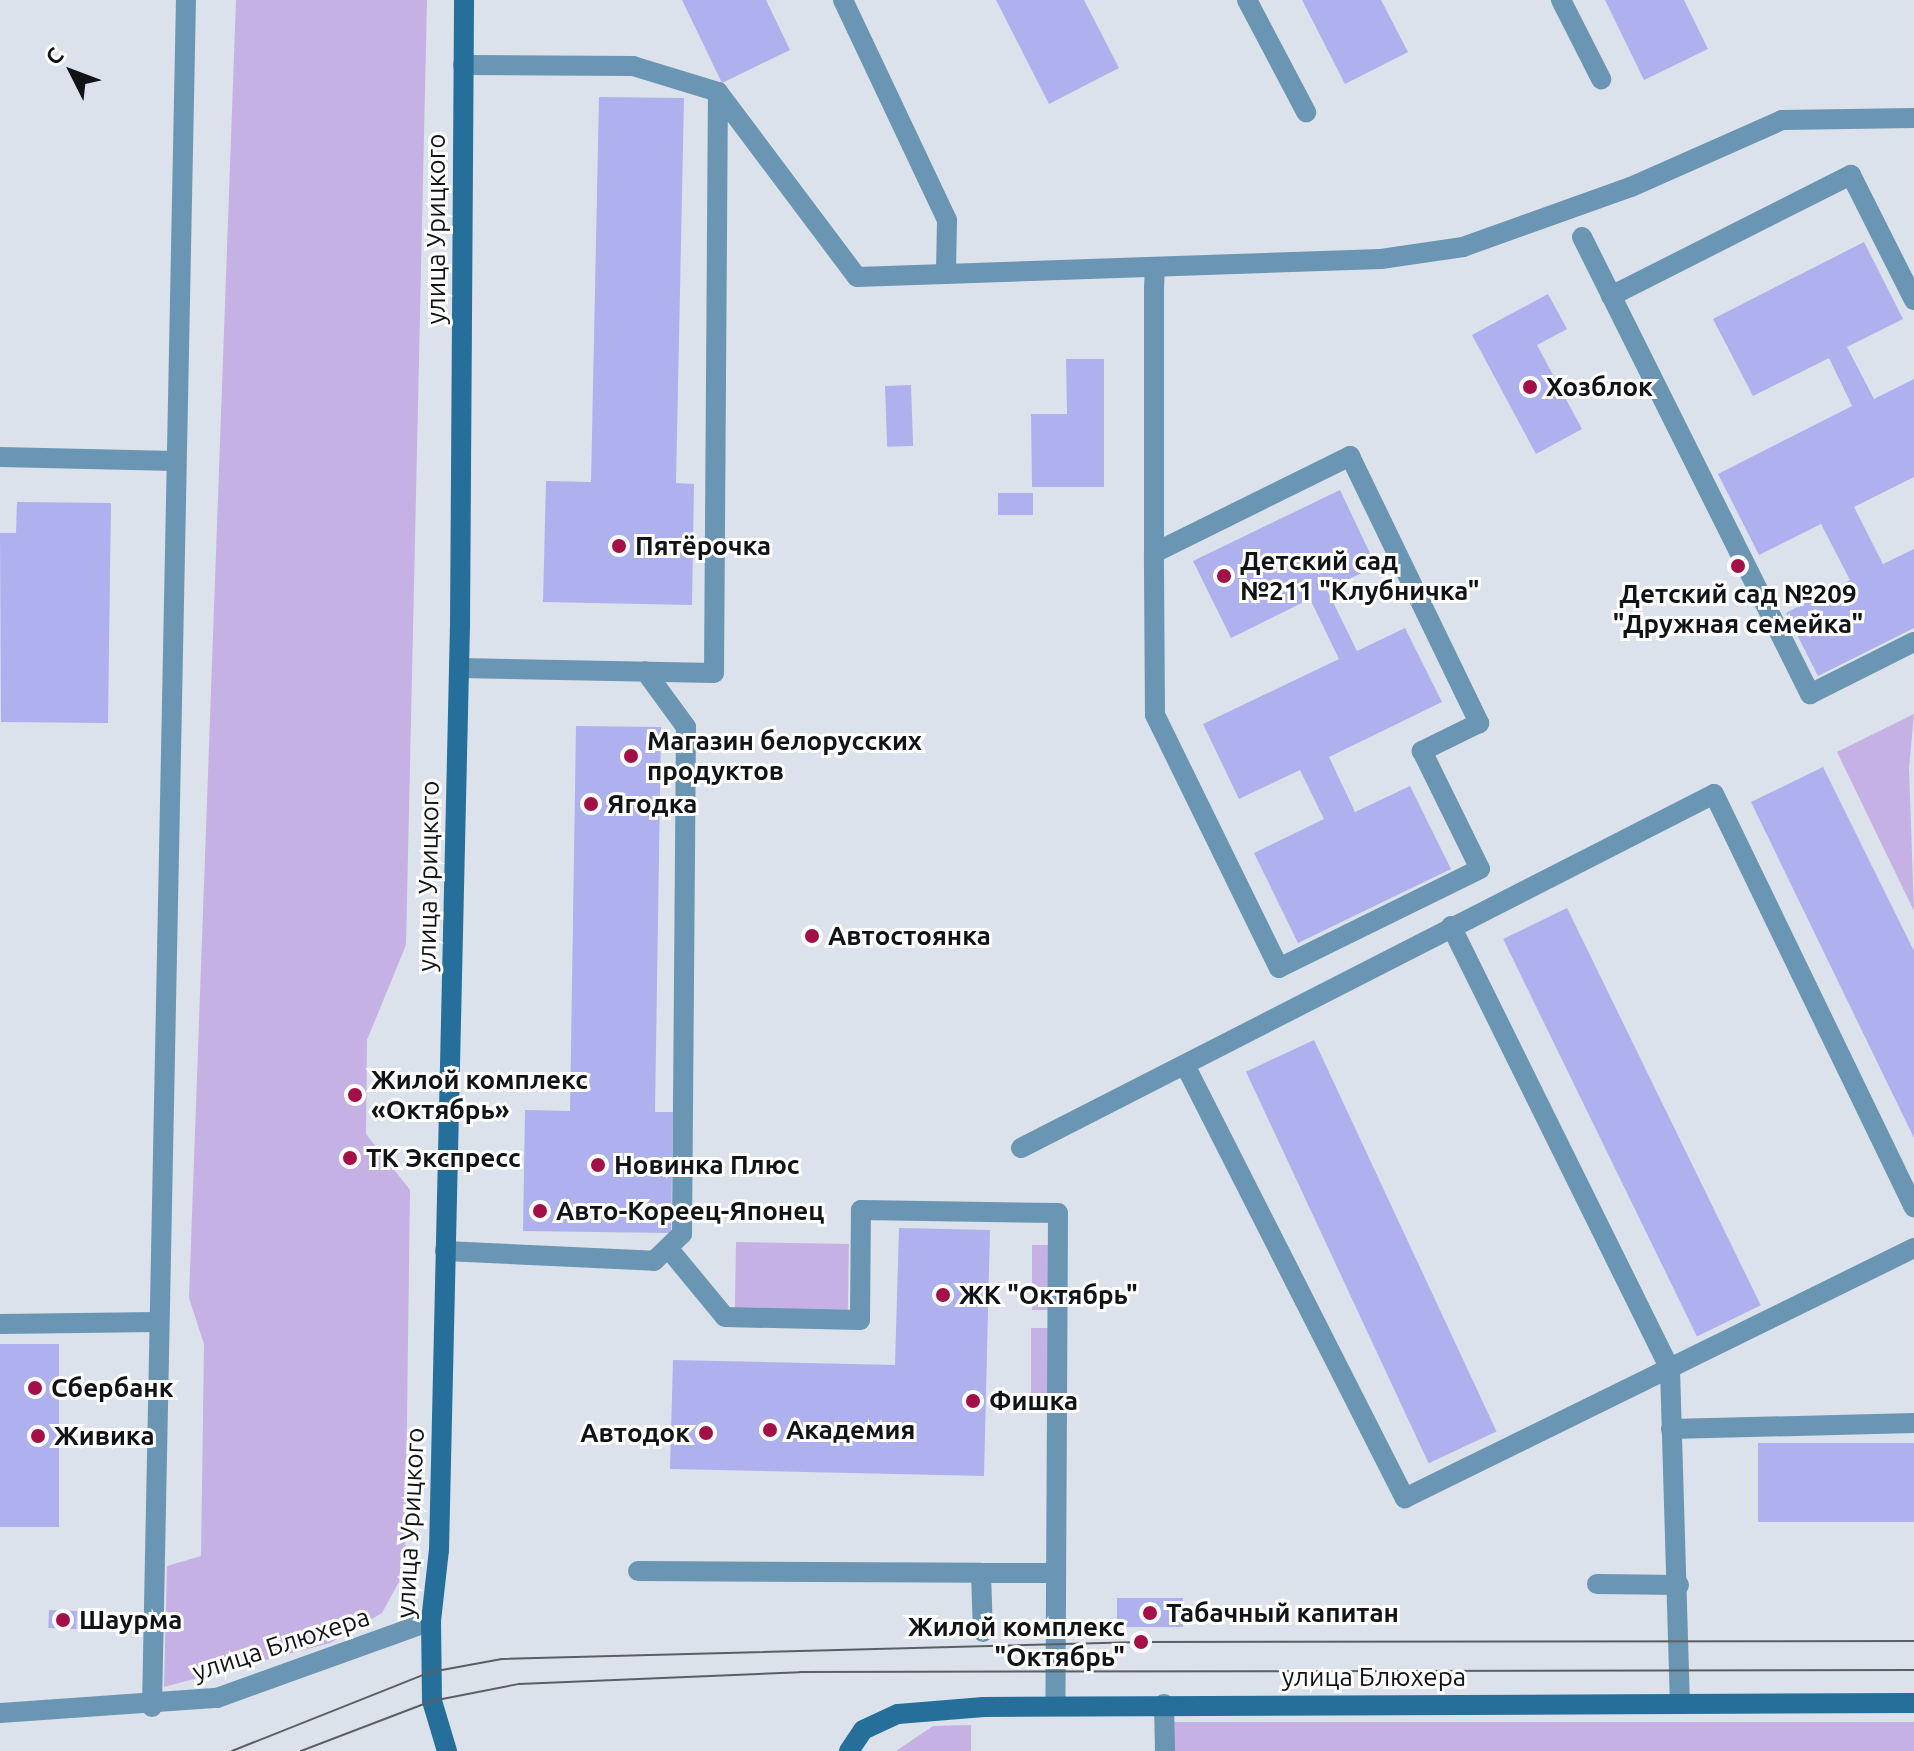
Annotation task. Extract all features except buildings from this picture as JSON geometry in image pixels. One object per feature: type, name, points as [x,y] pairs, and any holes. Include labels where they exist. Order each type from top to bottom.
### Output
[{"type":"street","points":[[152,1707],[157,1322],[186,0]]},
{"type":"street","name":"улица Урицкого","points":[[447,1751],[432,1701],[431,1621],[445,1251],[459,668],[464,0]]},
{"type":"street","points":[[843,0],[947,220],[946,274]]},
{"type":"street","points":[[1247,0],[1306,112]]},
{"type":"street","points":[[1561,0],[1601,79]]},
{"type":"street","points":[[463,65],[633,66],[718,92],[857,277],[1381,259],[1463,247],[1631,187],[1782,120],[1914,118]]},
{"type":"street","points":[[459,668],[714,673],[718,92]]},
{"type":"street","points":[[1611,296],[1851,175],[1914,300]]},
{"type":"street","points":[[1582,237],[1810,694],[1914,642]]},
{"type":"street","points":[[1154,553],[1350,456],[1479,723],[1422,751],[1480,869],[1279,968],[1155,715],[1154,553],[1155,267]]},
{"type":"street","points":[[0,457],[175,461]]},
{"type":"street","points":[[445,1251],[654,1261],[682,1234],[686,727],[645,671]]},
{"type":"street","points":[[1021,1148],[1714,794],[1914,1207]]},
{"type":"street","points":[[1451,926],[1670,1369],[1679,1585],[1680,1701]]},
{"type":"street","points":[[1185,1065],[1405,1498],[1914,1248]]},
{"type":"street","points":[[668,1248],[725,1317],[860,1320],[861,1210],[1058,1213],[1055,1706]]},
{"type":"street","points":[[0,1324],[157,1322]]},
{"type":"street","points":[[1671,1429],[1914,1423]]},
{"type":"street","points":[[638,1571],[1056,1573]]},
{"type":"street","points":[[981,1573],[983,1632]]},
{"type":"street","points":[[1597,1584],[1679,1585]]},
{"type":"street","name":"улица Блюхера","points":[[0,1713],[152,1707],[217,1698],[431,1621]]},
{"type":"street","name":"улица Блюхера","points":[[849,1751],[863,1730],[898,1714],[1055,1706],[1680,1701],[1914,1703]]},
{"type":"street","points":[[1164,1704],[1165,1751]]},
{"type":"shaded area","points":[[236,0],[427,0],[406,945],[367,1040],[366,1134],[410,1190],[405,1571],[382,1613],[330,1643],[164,1687],[167,1566],[201,1556],[204,1344],[189,1298]]},
{"type":"shaded area","points":[[1914,714],[1909,768],[1914,911],[1837,752]]},
{"type":"shaded area","points":[[736,1242],[849,1244],[848,1313],[735,1311]]},
{"type":"shaded area","points":[[1032,1245],[1050,1245],[1050,1310],[1032,1310]]},
{"type":"shaded area","points":[[1031,1328],[1051,1328],[1051,1400],[1031,1400]]},
{"type":"shaded area","points":[[1164,1722],[1914,1722],[1914,1751],[1164,1751]]},
{"type":"shaded area","points":[[971,1725],[971,1751],[896,1751],[933,1726]]},
{"type":"tram line","points":[[232,1751],[431,1672],[502,1659],[1141,1642],[1914,1641]]},
{"type":"tram line","points":[[301,1751],[432,1701],[519,1684],[800,1672],[1914,1670]]},
{"type":"place","name":"Хозблок","points":[[1530,387]]},
{"type":"place","name":"Пятёрочка","points":[[619,546]]},
{"type":"place","name":"Детский сад №209 \"Дружная семейка\"","points":[[1738,566]]},
{"type":"place","name":"Детский сад №211 \"Клубничка\"","points":[[1224,576]]},
{"type":"place","name":"Магазин белорусских продуктов","points":[[631,756]]},
{"type":"place","name":"Ягодка","points":[[591,804]]},
{"type":"place","name":"Автостоянка","points":[[812,936]]},
{"type":"place","name":"Жилой комплекс «Октябрь»","points":[[355,1095]]},
{"type":"place","name":"ТК Экспресс","points":[[350,1158]]},
{"type":"place","name":"Новинка Плюс","points":[[598,1165]]},
{"type":"place","name":"Авто-Кореец-Японец","points":[[540,1211]]},
{"type":"place","name":"ЖК \"Октябрь\"","points":[[943,1295]]},
{"type":"place","name":"Сбербанк","points":[[35,1388]]},
{"type":"place","name":"Фишка","points":[[973,1401]]},
{"type":"place","name":"Академия","points":[[770,1430]]},
{"type":"place","name":"Автодок","points":[[706,1433]]},
{"type":"place","name":"Живика","points":[[38,1436]]},
{"type":"place","name":"Табачный капитан","points":[[1150,1613]]},
{"type":"place","name":"Шаурма","points":[[63,1620]]},
{"type":"place","name":"Жилой комплекс \"Октябрь\"","points":[[1141,1642]]}]
